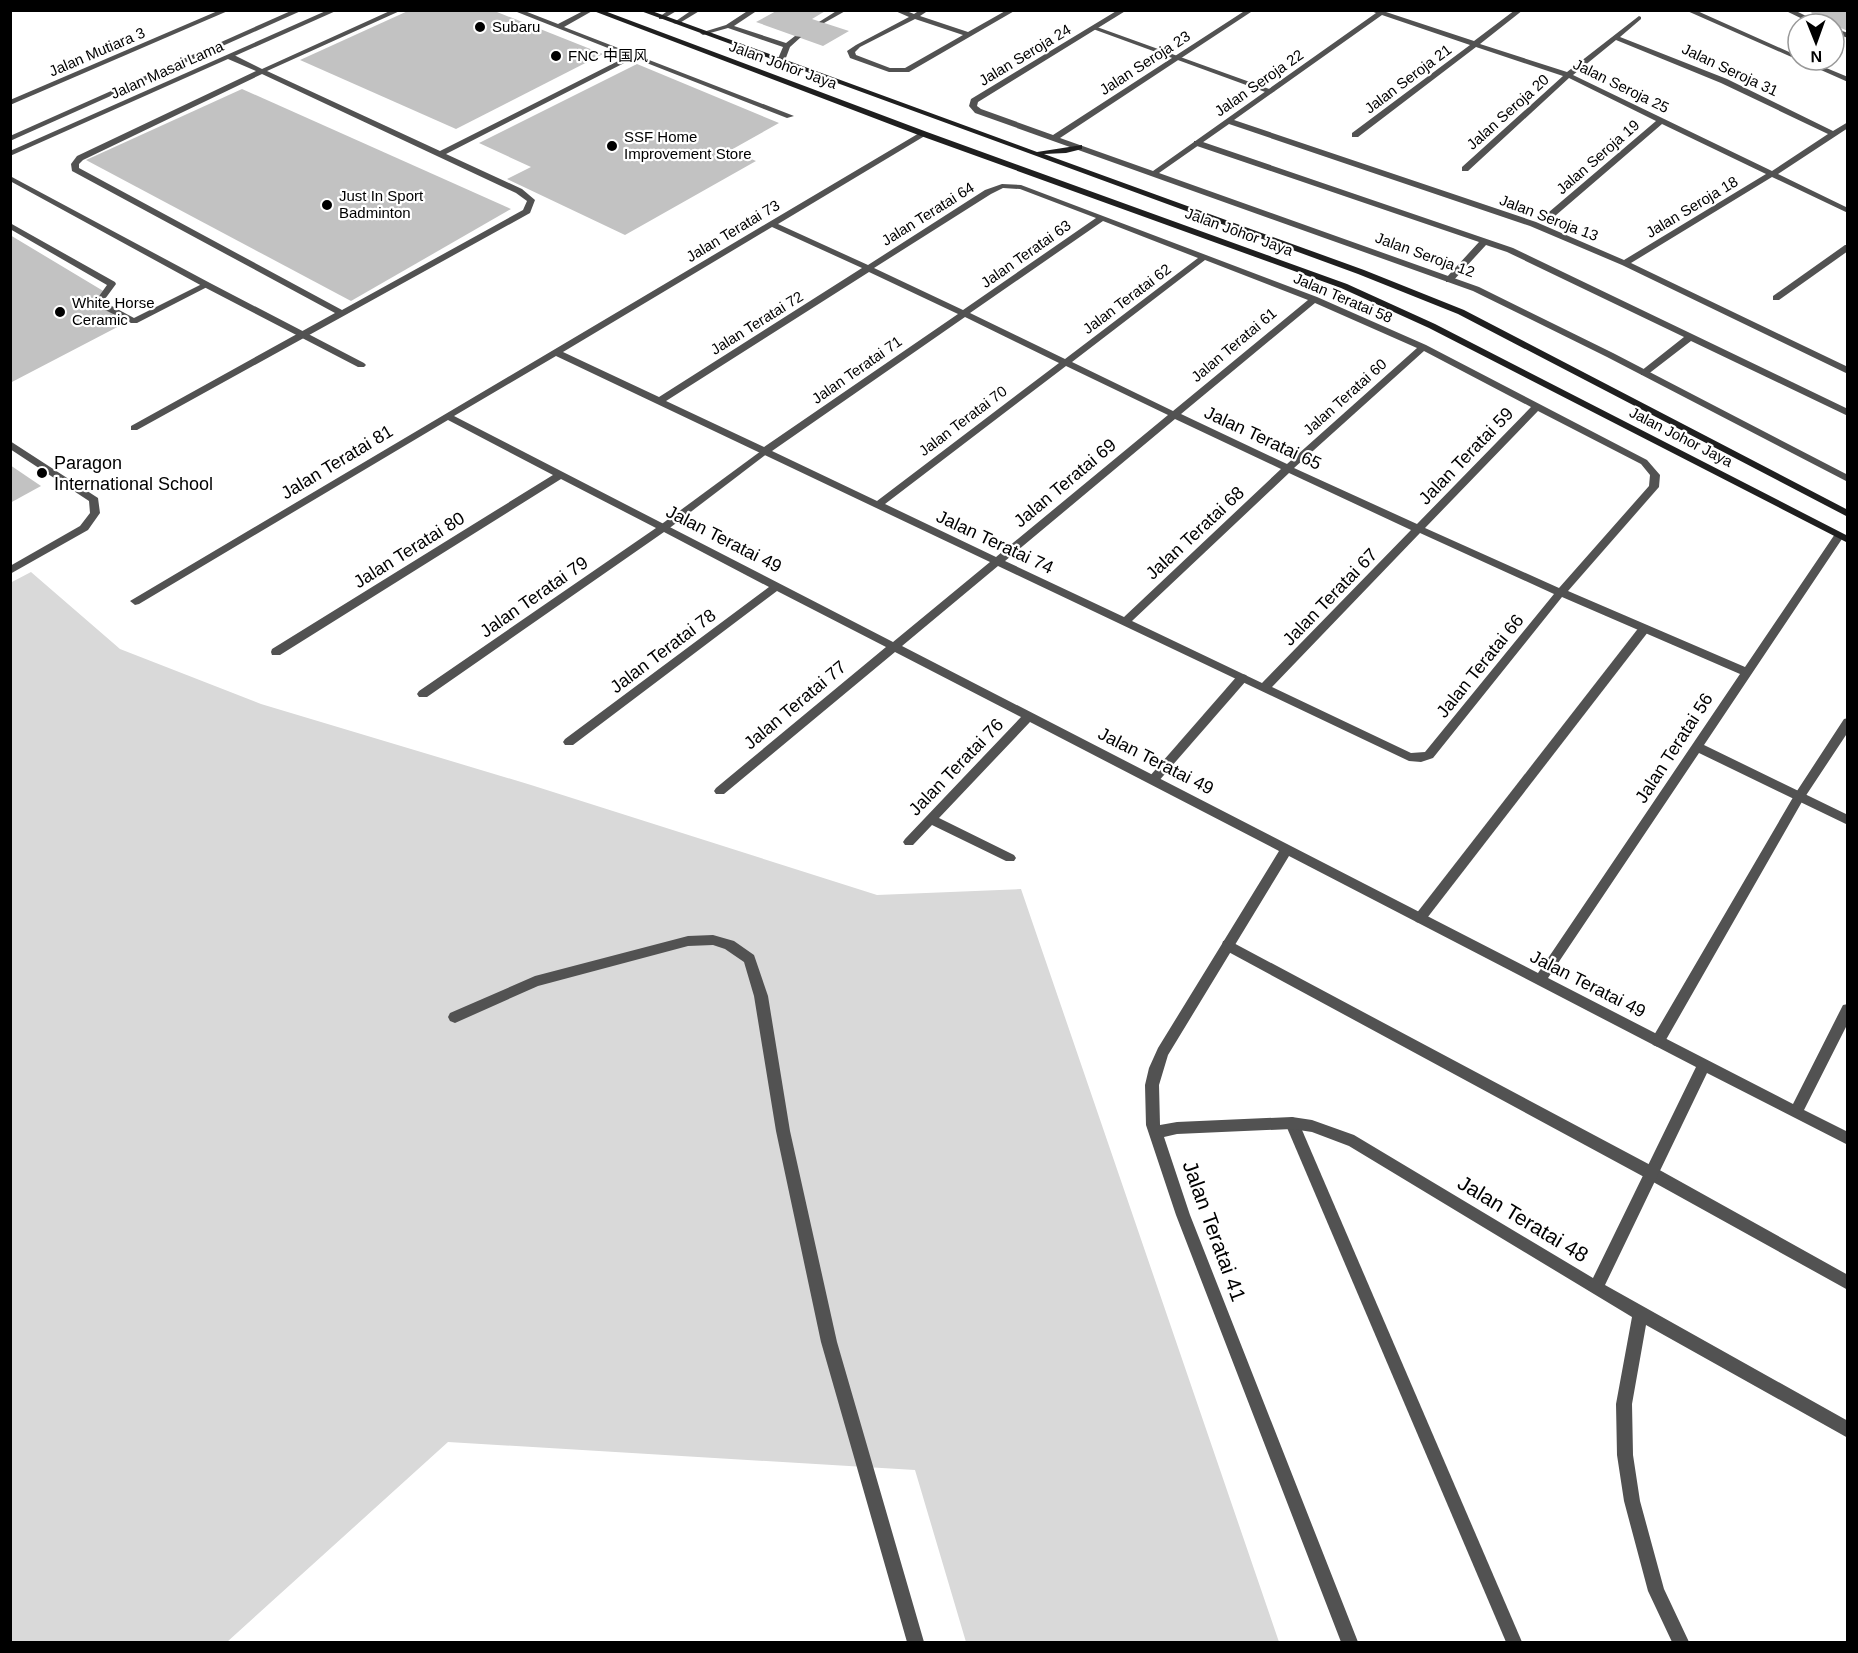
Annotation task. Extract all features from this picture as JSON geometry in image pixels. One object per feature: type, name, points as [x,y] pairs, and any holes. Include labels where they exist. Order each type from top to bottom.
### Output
[{"type":"main road","name":"Jalan Johor Jaya","points":[[593,10],[924,134],[1344,286],[1432,326],[1843,538]]},
{"type":"main road","name":"Jalan Johor Jaya","points":[[641,10],[1361,272],[1461,312],[1848,514]]},
{"type":"main road","points":[[1031,151],[1051,153],[1078,147]]},
{"type":"street","name":"Jalan Mutiara 3","points":[[10,103],[227,10]]},
{"type":"street","name":"Jalan Masai Lama","points":[[10,154],[335,10]]},
{"type":"street","points":[[343,314],[75,169],[75,164],[80,158],[262,71],[399,10]]},
{"type":"street","points":[[515,10],[790,116]]},
{"type":"street","points":[[558,27],[593,10]]},
{"type":"street","points":[[661,18],[675,10]]},
{"type":"street","points":[[676,23],[698,10]]},
{"type":"street","points":[[703,33],[728,26],[755,10]]},
{"type":"street","points":[[822,22],[844,10]]},
{"type":"street","points":[[926,10],[858,46],[851,51],[853,56],[897,72],[906,70],[1013,10]]},
{"type":"street","name":"Jalan Seroja 24","points":[[973,106],[974,101],[1124,10]]},
{"type":"street","name":"Jalan Seroja 23","points":[[1054,138],[1251,10]]},
{"type":"street","name":"Jalan Seroja 25","points":[[1372,10],[1569,75],[1848,211]]},
{"type":"street","name":"Jalan Seroja 21","points":[[1355,135],[1477,45],[1520,10]]},
{"type":"street","points":[[1688,10],[1786,53]]},
{"type":"street","points":[[896,11],[970,35]]},
{"type":"street","name":"Jalan Masai Lama","points":[[10,138],[296,12]]},
{"type":"street","points":[[296,12],[311,21]]},
{"type":"street","name":"Jalan Seroja 22","points":[[1153,174],[1383,12]]},
{"type":"street","name":"Jalan Seroja 20","points":[[1465,169],[1569,75],[1639,18]]},
{"type":"street","points":[[728,26],[787,46]]},
{"type":"street","points":[[1095,28],[1271,91]]},
{"type":"street","points":[[781,61],[787,46],[797,37]]},
{"type":"street","name":"Jalan Seroja 31","points":[[1615,37],[1705,72],[1832,133]]},
{"type":"street","points":[[440,154],[633,56]]},
{"type":"street","points":[[134,428],[527,211],[531,200],[519,191],[231,57]]},
{"type":"street","points":[[1830,72],[1848,80]]},
{"type":"street","name":"Jalan Seroja 12","points":[[973,106],[978,111],[1476,290],[1848,479]]},
{"type":"street","name":"Jalan Seroja 19","points":[[1552,214],[1662,120]]},
{"type":"street","name":"Jalan Seroja 13","points":[[1228,121],[1533,224],[1625,263],[1848,371]]},
{"type":"street","name":"Jalan Seroja 18","points":[[1625,263],[1772,174],[1848,124]]},
{"type":"street","name":"Jalan Teratai 73","points":[[556,352],[924,134]]},
{"type":"street","points":[[1197,143],[1534,260],[1848,413]]},
{"type":"street","points":[[10,177],[207,285],[361,365]]},
{"type":"street","name":"Jalan Teratai 58","points":[[1002,186],[1021,187],[1314,299],[1423,347],[1644,462],[1655,475]]},
{"type":"street","name":"Jalan Teratai 64","points":[[869,267],[988,192],[1002,186]]},
{"type":"street","name":"Jalan Teratai 63","points":[[965,313],[1102,218]]},
{"type":"street","points":[[10,225],[112,284],[101,299],[104,306],[134,321],[207,285]]},
{"type":"street","name":"Jalan Teratai 65","points":[[771,225],[869,267],[1287,469],[1745,672]]},
{"type":"street","points":[[1449,280],[1484,242]]},
{"type":"street","points":[[1776,298],[1848,247]]},
{"type":"street","name":"Jalan Teratai 62","points":[[1067,362],[1203,258]]},
{"type":"street","name":"Jalan Teratai 72","points":[[659,401],[869,267]]},
{"type":"street","name":"Jalan Teratai 61","points":[[1174,414],[1314,299]]},
{"type":"street","name":"Jalan Teratai 71","points":[[663,528],[765,451],[965,313]]},
{"type":"street","points":[[1644,374],[1690,337]]},
{"type":"street","name":"Jalan Teratai 60","points":[[1287,469],[1423,347]]},
{"type":"street","name":"Jalan Teratai 74","points":[[556,352],[1409,757],[1421,758]]},
{"type":"street","name":"Jalan Teratai 81","points":[[135,601],[556,352]]},
{"type":"street","name":"Jalan Teratai 70","points":[[878,505],[1067,362]]},
{"type":"street","name":"Jalan Teratai 59","points":[[1420,528],[1537,406]]},
{"type":"street","name":"Jalan Teratai 69","points":[[894,646],[1174,414]]},
{"type":"street","name":"Jalan Teratai 49","points":[[447,416],[1848,1139]]},
{"type":"street","points":[[10,444],[94,500],[95,513],[84,528],[10,572]]},
{"type":"street","name":"Jalan Teratai 68","points":[[1125,622],[1287,469]]},
{"type":"street","name":"Jalan Teratai 80","points":[[276,652],[560,475]]},
{"type":"street","name":"Jalan Teratai 66","points":[[1421,758],[1428,755],[1561,592],[1654,487],[1655,475]]},
{"type":"street","name":"Jalan Teratai 79","points":[[423,694],[663,528]]},
{"type":"street","name":"Jalan Teratai 67","points":[[1264,688],[1420,528]]},
{"type":"street","name":"Jalan Teratai 56","points":[[1540,980],[1745,672],[1843,538]]},
{"type":"street","name":"Jalan Teratai 78","points":[[569,742],[777,586]]},
{"type":"street","points":[[1420,918],[1644,629]]},
{"type":"street","name":"Jalan Teratai 77","points":[[720,791],[894,646]]},
{"type":"street","points":[[1153,780],[1242,678]]},
{"type":"street","name":"Jalan Teratai 76","points":[[909,842],[1029,716]]},
{"type":"street","points":[[1658,1041],[1799,798],[1848,722]]},
{"type":"street","points":[[1697,747],[1848,821]]},
{"type":"street","points":[[931,819],[1010,858]]},
{"type":"street","name":"Jalan Teratai 41","points":[[1287,849],[1163,1052],[1156,1068],[1151,1102],[1156,1132],[1183,1215],[1349,1642]]},
{"type":"street","points":[[455,1017],[535,981],[688,941],[712,940],[729,945],[749,959],[761,996],[783,1131],[829,1341],[916,1642]]},
{"type":"street","points":[[1228,945],[1651,1173],[1848,1283]]},
{"type":"street","points":[[1796,1112],[1848,1009]]},
{"type":"street","points":[[1596,1288],[1704,1065]]},
{"type":"street","points":[[1292,1123],[1514,1642]]},
{"type":"street","name":"Jalan Teratai 48","points":[[1156,1132],[1177,1128],[1292,1123],[1312,1126],[1354,1141],[1640,1314],[1848,1430]]},
{"type":"street","points":[[1640,1314],[1624,1404],[1625,1455],[1632,1501],[1656,1591],[1681,1642]]},
{"type":"shaded area","points":[[31,572],[120,649],[261,704],[531,785],[877,895],[1021,889],[1279,1642],[966,1642],[915,1470],[448,1442],[227,1642],[11,1642],[10,583]]},
{"type":"building","points":[[410,10],[492,10],[603,54],[456,129],[300,60]]},
{"type":"building","points":[[778,10],[827,10],[812,19],[849,31],[823,46],[756,22]]},
{"type":"building","points":[[1811,10],[1848,10],[1848,31],[1846,30],[1846,12],[1811,12]]},
{"type":"building","name":"SSF Home Improvement Store","points":[[637,64],[779,123],[731,150],[756,161],[625,235],[507,179],[531,167],[479,143]]},
{"type":"building","points":[[242,89],[511,209],[351,301],[86,160]]},
{"type":"building","name":"White Horse Ceramic","points":[[10,235],[105,292],[90,301],[127,322],[10,383]]},
{"type":"building","points":[[10,465],[41,486],[10,503]]},
{"type":"place","name":"Subaru","points":[[480,27]]},
{"type":"place","name":"FNC 中国风","points":[[556,56]]},
{"type":"place","name":"SSF Home Improvement Store","points":[[612,146]]},
{"type":"place","name":"Just In Sport Badminton","points":[[327,205]]},
{"type":"place","name":"White Horse Ceramic","points":[[60,312]]},
{"type":"place","name":"Paragon International School","points":[[42,473]]}]
